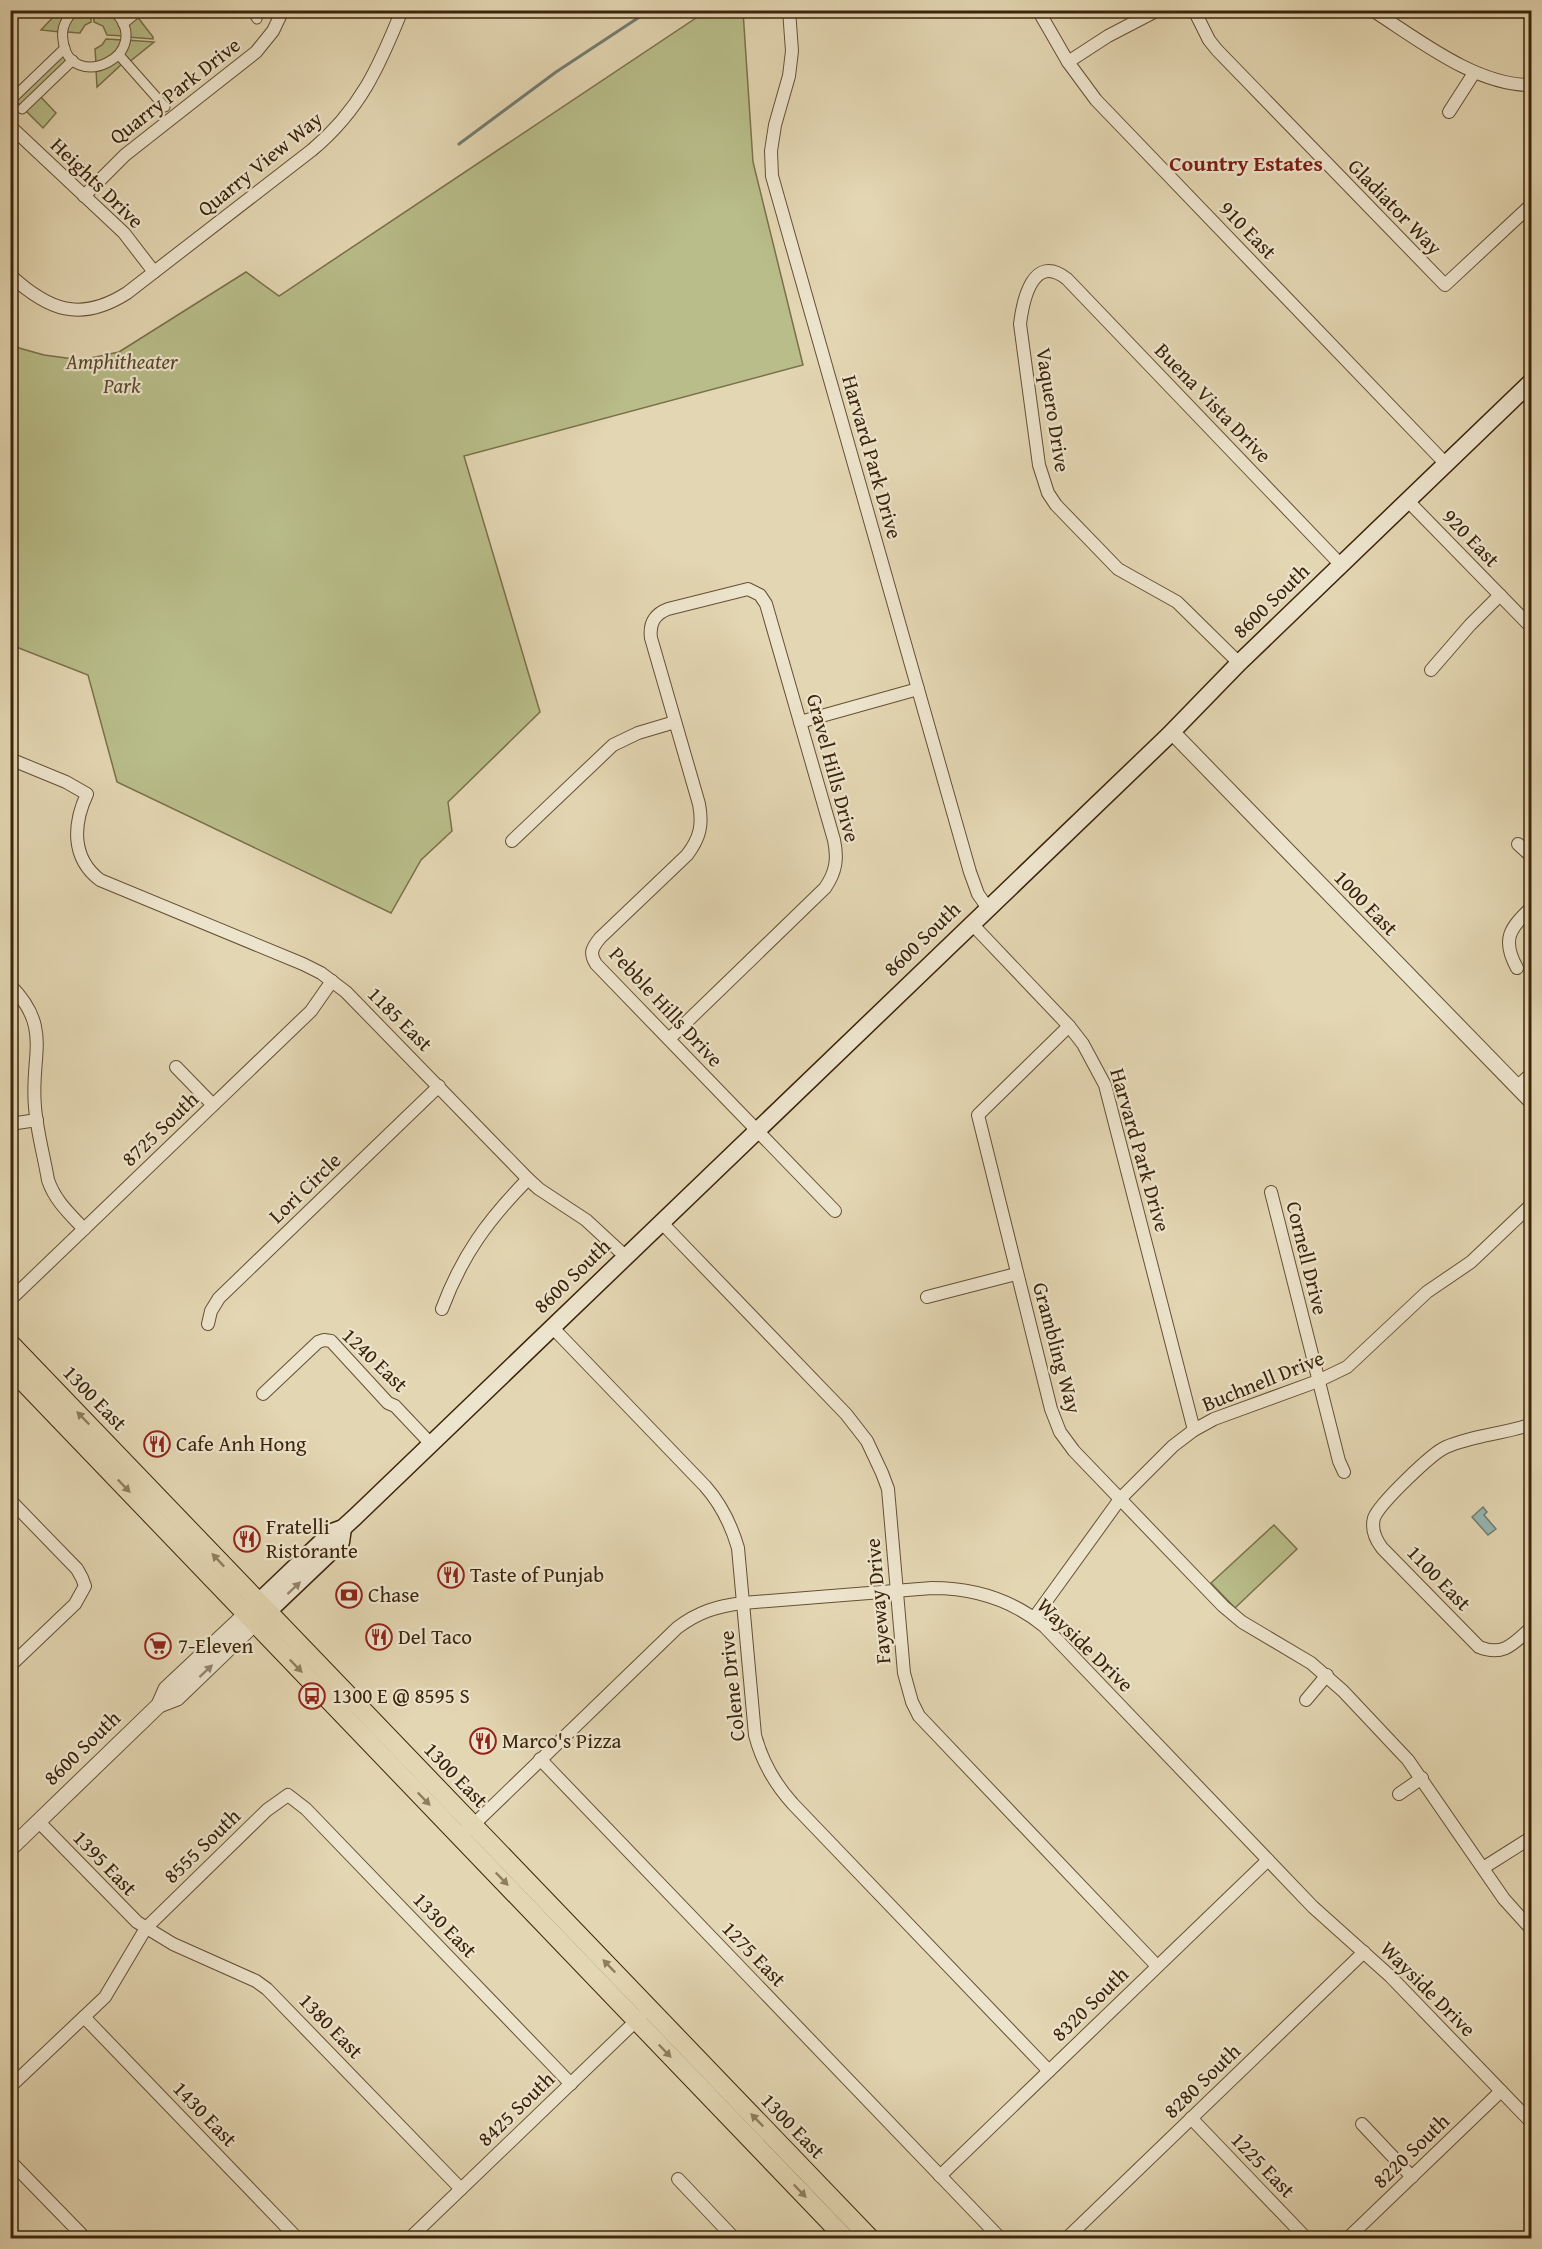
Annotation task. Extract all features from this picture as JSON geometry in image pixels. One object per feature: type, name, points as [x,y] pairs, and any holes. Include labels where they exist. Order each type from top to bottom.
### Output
[{"type":"main road","name":"8600 South","points":[[257,1613],[341,1542],[343,1528],[430,1443],[1172,732],[1239,663],[1532,381]]},
{"type":"main road","name":"1300 East","points":[[10,1343],[257,1613]]},
{"type":"main road","name":"1300 East","points":[[10,1368],[257,1613],[643,2014],[870,2238]]},
{"type":"main road","name":"1300 East","points":[[643,2014],[845,2238]]},
{"type":"street","points":[[72,11],[63,27],[62,38],[65,48],[73,60],[83,66],[95,67],[108,64],[119,55],[125,38],[123,24],[113,10]]},
{"type":"street","points":[[123,24],[140,10]]},
{"type":"street","name":"Quarry Park Drive","points":[[84,196],[125,155],[256,52],[273,31],[283,10]]},
{"type":"street","name":"Quarry View Way","points":[[10,275],[39,299],[68,309],[97,308],[118,299],[335,130],[355,107],[371,81],[402,10]]},
{"type":"street","name":"Harvard Park Drive","points":[[789,10],[792,51],[789,76],[775,125],[771,151],[772,176],[974,885],[987,907]]},
{"type":"street","name":"910 East","points":[[1038,10],[1068,62],[1096,100],[1446,464]]},
{"type":"street","points":[[1068,62],[1108,36],[1158,10]]},
{"type":"street","name":"Gladiator Way","points":[[1194,10],[1209,40],[1217,50],[1445,285],[1532,204]]},
{"type":"street","points":[[1372,10],[1474,73],[1498,82],[1532,85]]},
{"type":"street","points":[[12,99],[65,48]]},
{"type":"street","points":[[119,55],[165,107]]},
{"type":"street","points":[[22,109],[73,60]]},
{"type":"street","points":[[1449,112],[1474,73]]},
{"type":"street","name":"Heights Drive","points":[[10,126],[124,233],[154,272]]},
{"type":"street","name":"Buena Vista Drive","points":[[1054,270],[1067,279],[1341,565]]},
{"type":"street","name":"Vaquero Drive","points":[[1054,270],[1046,271],[1034,278],[1022,307],[1020,324],[1039,465],[1048,493],[1065,516],[1108,560],[1129,576],[1178,602],[1239,663]]},
{"type":"street","name":"920 East","points":[[1408,501],[1532,628]]},
{"type":"street","name":"Gravel Hills Drive","points":[[653,619],[668,609],[739,590],[748,589],[760,595],[766,604],[837,852],[832,877],[815,897],[669,1039]]},
{"type":"street","points":[[1431,670],[1470,625],[1500,596]]},
{"type":"street","name":"Pebble Hills Drive","points":[[653,619],[651,638],[699,804],[702,823],[699,834],[687,855],[600,938],[592,948],[591,954],[596,964],[835,1211]]},
{"type":"street","points":[[800,722],[918,689]]},
{"type":"street","points":[[512,841],[613,745],[638,733],[675,722]]},
{"type":"street","name":"1000 East","points":[[1172,732],[1398,967],[1532,1101]]},
{"type":"street","name":"1185 East","points":[[10,759],[66,782],[87,794],[80,808],[77,838],[83,863],[90,873],[100,880],[303,964],[332,981],[346,992],[528,1179],[539,1189],[586,1220],[625,1256]]},
{"type":"street","points":[[1518,844],[1532,857]]},
{"type":"street","points":[[1517,968],[1509,949],[1508,939],[1517,921],[1532,907]]},
{"type":"street","name":"Harvard Park Drive","points":[[971,923],[1069,1026],[1083,1044],[1105,1085],[1194,1430]]},
{"type":"street","name":"8725 South","points":[[10,1300],[311,1011],[332,981]]},
{"type":"street","points":[[10,985],[33,1014],[37,1038],[34,1096],[52,1190],[63,1207],[84,1229]]},
{"type":"street","name":"Grambling Way","points":[[1069,1026],[978,1115],[1051,1409],[1058,1426],[1074,1451],[1235,1617],[1327,1675],[1392,1743],[1422,1778],[1504,1899],[1532,1930]]},
{"type":"street","points":[[176,1067],[213,1105]]},
{"type":"street","points":[[1517,1087],[1532,1073]]},
{"type":"street","name":"Lori Circle","points":[[208,1324],[219,1298],[439,1086]]},
{"type":"street","points":[[10,1124],[37,1120]]},
{"type":"street","points":[[442,1309],[462,1262],[476,1239],[492,1217],[528,1179]]},
{"type":"street","name":"Cornell Drive","points":[[1271,1192],[1318,1381],[1344,1472]]},
{"type":"street","name":"Buchnell Drive","points":[[1034,1618],[1120,1499],[1173,1446],[1194,1430],[1214,1419],[1318,1381],[1347,1367],[1426,1292],[1461,1271],[1532,1204]]},
{"type":"street","name":"Fayeway Drive","points":[[661,1222],[846,1414],[867,1441],[888,1489],[904,1673],[907,1688],[919,1716],[1157,1966]]},
{"type":"street","points":[[927,1297],[1017,1274]]},
{"type":"street","name":"Colene Drive","points":[[552,1327],[714,1497],[729,1521],[738,1548],[755,1735],[759,1750],[773,1780],[793,1804],[1049,2071]]},
{"type":"street","name":"1240 East","points":[[263,1394],[318,1342],[331,1341],[430,1443]]},
{"type":"street","name":"1100 East","points":[[1532,1424],[1435,1453],[1385,1502],[1374,1518],[1374,1534],[1382,1548],[1479,1647],[1495,1651],[1509,1647],[1532,1627]]},
{"type":"street","points":[[10,1500],[77,1569],[85,1586],[75,1604],[10,1666]]},
{"type":"street","name":"Wayside Drive","points":[[467,1831],[690,1618],[718,1606],[743,1603],[955,1588],[979,1592],[1008,1603],[1034,1618],[1329,1922],[1390,1976],[1532,2123]]},
{"type":"street","name":"8600 South","points":[[10,1849],[159,1705],[177,1698],[257,1613]]},
{"type":"street","points":[[1306,1700],[1327,1675]]},
{"type":"street","name":"1275 East","points":[[540,1759],[1000,2238]]},
{"type":"street","points":[[1399,1794],[1422,1778]]},
{"type":"street","name":"8555 South","points":[[10,2087],[105,1997],[146,1928],[267,1810],[288,1795]]},
{"type":"street","name":"1330 East","points":[[288,1795],[306,1809],[571,2084]]},
{"type":"street","name":"1395 East","points":[[39,1822],[127,1913],[146,1928]]},
{"type":"street","points":[[1483,1868],[1532,1837]]},
{"type":"street","name":"8320 South","points":[[940,2176],[1268,1860]]},
{"type":"street","name":"1380 East","points":[[146,1928],[173,1944],[256,1981],[267,1989],[461,2189]]},
{"type":"street","name":"8280 South","points":[[1067,2238],[1364,1952]]},
{"type":"street","name":"8425 South","points":[[410,2238],[643,2014]]},
{"type":"street","name":"1430 East","points":[[84,2017],[297,2238]]},
{"type":"street","name":"8220 South","points":[[1348,2238],[1500,2091]]},
{"type":"street","name":"1225 East","points":[[1191,2118],[1306,2238]]},
{"type":"street","points":[[1362,2124],[1412,2177]]},
{"type":"street","points":[[10,2161],[85,2238]]},
{"type":"street","points":[[678,2179],[734,2238]]},
{"type":"green space","points":[[79,10],[91,11],[91,22],[85,25],[80,33],[67,32],[66,25]]},
{"type":"green space","name":"Amphitheater Park","points":[[708,10],[743,11],[753,162],[803,365],[464,456],[540,712],[448,802],[452,831],[421,860],[391,913],[117,782],[88,675],[11,645],[11,342],[19,348],[44,355],[81,360],[119,352],[246,272],[279,296]]},
{"type":"green space","points":[[59,11],[68,13],[60,32],[41,30]]},
{"type":"green space","points":[[93,11],[110,12],[119,20],[123,36],[107,35],[103,26],[94,22]]},
{"type":"green space","points":[[136,15],[153,39],[127,37],[125,24]]},
{"type":"green space","points":[[106,39],[123,40],[116,54],[96,63],[95,49]]},
{"type":"green space","points":[[127,40],[154,42],[128,63],[122,55]]},
{"type":"green space","points":[[64,51],[71,60],[22,107],[14,99]]},
{"type":"green space","points":[[119,58],[123,63],[97,87],[96,69]]},
{"type":"green space","points":[[39,95],[56,113],[43,128],[24,109]]},
{"type":"green space","points":[[1274,1525],[1297,1549],[1235,1608],[1211,1583]]},
{"type":"water","points":[[1483,1507],[1487,1512],[1484,1515],[1496,1529],[1488,1535],[1472,1517]]},
{"type":"waterway","points":[[459,144],[556,72],[650,10]]},
{"type":"place","name":"Cafe Anh Hong","points":[[157,1444]]},
{"type":"place","name":"Fratelli Ristorante","points":[[247,1539]]},
{"type":"place","name":"Taste of Punjab","points":[[451,1575]]},
{"type":"place","name":"Chase","points":[[349,1595]]},
{"type":"place","name":"Del Taco","points":[[379,1637]]},
{"type":"place","name":"7-Eleven","points":[[158,1646]]},
{"type":"place","name":"1300 E @ 8595 S","points":[[312,1696]]},
{"type":"place","name":"Marco's Pizza","points":[[483,1741]]},
{"type":"district","name":"Country Estates","points":[[1246,163]]}]
